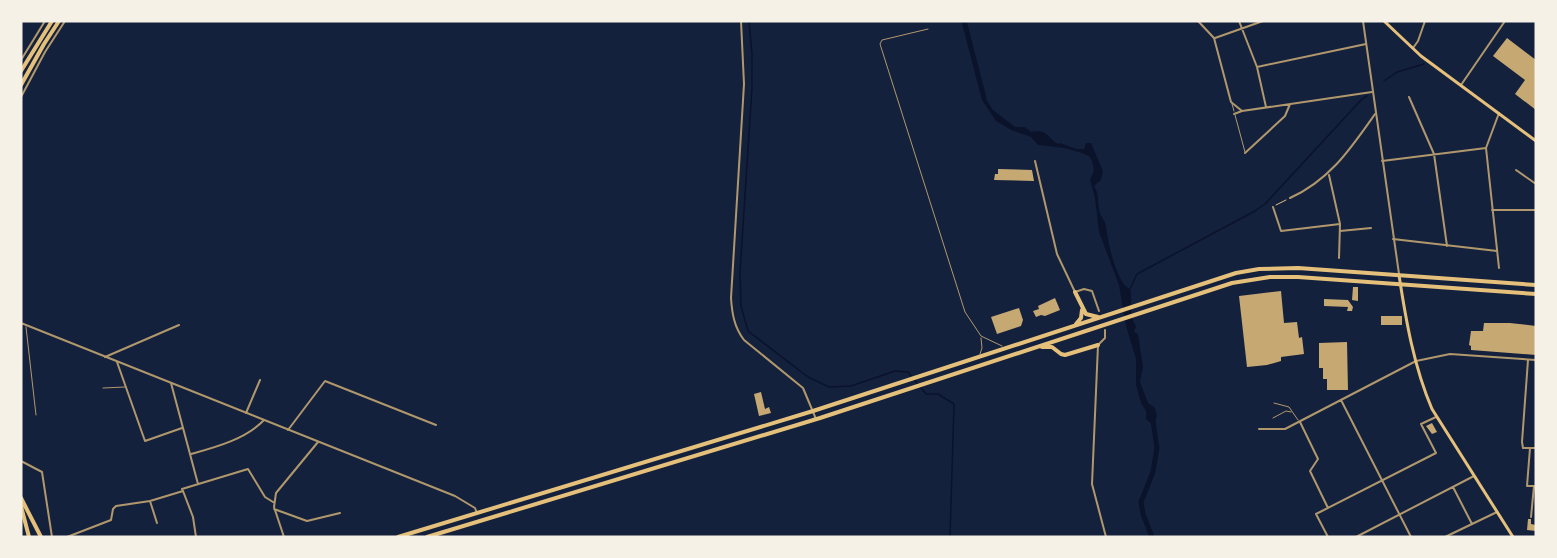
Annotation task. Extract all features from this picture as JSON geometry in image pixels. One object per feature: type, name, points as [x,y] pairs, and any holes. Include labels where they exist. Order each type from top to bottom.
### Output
[{"type":"highway","points":[[21,71],[52,21]]},
{"type":"highway","points":[[21,85],[59,21]]},
{"type":"highway","points":[[398,537],[903,383],[1214,279],[1259,269],[1305,268],[1536,285]]},
{"type":"highway","points":[[427,537],[816,419],[1222,285],[1270,277],[1298,277],[1536,294]]},
{"type":"highway","points":[[1075,292],[1082,309],[1088,315],[1099,317]]},
{"type":"highway","points":[[1075,325],[1081,318],[1082,309]]},
{"type":"highway","points":[[1057,350],[1060,343],[1075,334]]},
{"type":"highway","points":[[1027,350],[1049,346],[1065,355],[1098,345]]},
{"type":"highway","points":[[21,498],[41,537]]},
{"type":"highway","points":[[21,506],[29,537]]},
{"type":"main road","points":[[1384,21],[1412,49],[1536,141]]},
{"type":"main road","points":[[1399,275],[1424,391],[1436,417],[1514,537]]},
{"type":"street","points":[[21,60],[45,21]]},
{"type":"street","points":[[21,97],[65,21]]},
{"type":"street","points":[[741,21],[744,84],[731,287],[732,315],[737,330],[744,339],[803,388],[816,419]]},
{"type":"street","points":[[1198,21],[1214,38],[1231,102],[1242,111]]},
{"type":"street","points":[[1239,21],[1257,67],[1266,107]]},
{"type":"street","points":[[1214,38],[1263,21]]},
{"type":"street","points":[[1363,21],[1399,275]]},
{"type":"street","points":[[1412,49],[1425,21]]},
{"type":"street","points":[[1461,85],[1505,21]]},
{"type":"street","points":[[1257,67],[1366,44]]},
{"type":"street","points":[[1234,114],[1266,107],[1372,92]]},
{"type":"street","points":[[1409,97],[1434,154],[1447,246]]},
{"type":"street","points":[[1245,153],[1285,116],[1290,104]]},
{"type":"street","points":[[1498,113],[1486,148],[1499,268]]},
{"type":"street","points":[[1290,198],[1328,174],[1343,159],[1375,114]]},
{"type":"street","points":[[1382,161],[1486,148]]},
{"type":"street","points":[[1035,161],[1057,254],[1075,292],[1084,289],[1092,291],[1099,311]]},
{"type":"street","points":[[1516,170],[1536,184]]},
{"type":"street","points":[[1328,174],[1340,224],[1339,258]]},
{"type":"street","points":[[1273,207],[1281,231],[1340,224]]},
{"type":"street","points":[[1492,210],[1536,210]]},
{"type":"street","points":[[1340,231],[1371,228]]},
{"type":"street","points":[[1393,238],[1497,251]]},
{"type":"street","points":[[21,323],[455,496],[475,508],[477,513]]},
{"type":"street","points":[[105,357],[179,325]]},
{"type":"street","points":[[1105,330],[1105,338],[1098,345],[1092,484],[1106,537]]},
{"type":"street","points":[[1259,429],[1285,429],[1416,361],[1450,354],[1536,360]]},
{"type":"street","points":[[1528,360],[1522,442],[1523,448],[1536,448]]},
{"type":"street","points":[[117,361],[145,441],[182,428]]},
{"type":"street","points":[[246,413],[260,380]]},
{"type":"street","points":[[288,430],[325,381],[435,425]]},
{"type":"street","points":[[171,383],[198,484]]},
{"type":"street","points":[[1341,399],[1411,537]]},
{"type":"street","points":[[1328,537],[1316,514],[1436,453],[1421,424],[1436,417]]},
{"type":"street","points":[[190,454],[224,444],[256,427],[264,420]]},
{"type":"street","points":[[1299,422],[1318,457],[1310,471],[1328,508]]},
{"type":"street","points":[[285,537],[274,509],[273,502],[277,490],[285,485],[318,442]]},
{"type":"street","points":[[1530,448],[1527,486],[1535,486],[1531,517]]},
{"type":"street","points":[[21,461],[42,472],[54,536]]},
{"type":"street","points":[[67,537],[112,518],[113,509],[116,506],[150,501],[248,469],[266,497],[273,502]]},
{"type":"street","points":[[1356,537],[1474,476]]},
{"type":"street","points":[[1453,487],[1472,524]]},
{"type":"street","points":[[183,491],[193,517],[196,537]]},
{"type":"street","points":[[150,501],[157,523]]},
{"type":"street","points":[[274,509],[307,521],[340,513]]},
{"type":"street","points":[[1445,537],[1497,512]]},
{"type":"lane","points":[[928,28],[882,40],[880,44],[965,312],[981,336],[1007,348]]},
{"type":"lane","points":[[1231,102],[1245,153]]},
{"type":"lane","points":[[26,325],[25,334],[29,350],[36,415]]},
{"type":"lane","points":[[975,358],[981,352],[981,336]]},
{"type":"lane","points":[[982,345],[988,341]]},
{"type":"lane","points":[[104,388],[126,387]]},
{"type":"lane","points":[[1274,403],[1283,404],[1293,412],[1299,422]]},
{"type":"lane","points":[[1273,418],[1286,411],[1293,412]]},
{"type":"path","points":[[1273,207],[1290,198]]},
{"type":"water","points":[[982,93],[993,110],[1015,127],[1025,127],[1031,132],[1044,133],[1058,144],[1077,149],[1084,149],[1086,143],[1091,143],[1103,171],[1101,180],[1094,186],[1099,209],[1106,224],[1117,271],[1130,289],[1132,317],[1136,326],[1134,332],[1138,334],[1143,367],[1140,382],[1148,403],[1155,408],[1157,416],[1154,426],[1146,419],[1146,411],[1141,403],[1136,385],[1136,359],[1126,326],[1119,285],[1099,232],[1095,198],[1090,180],[1094,170],[1092,161],[1089,156],[1082,153],[1038,145],[1031,137],[1011,130],[996,121],[982,100]]},
{"type":"building","points":[[1507,38],[1536,60],[1536,110],[1515,94],[1525,80],[1493,56]]},
{"type":"building","points":[[998,169],[1032,170],[1034,181],[994,180]]},
{"type":"building","points":[[1353,287],[1358,287],[1358,301],[1352,300]]},
{"type":"building","points":[[1281,291],[1284,323],[1297,322],[1304,354],[1281,357],[1281,361],[1267,365],[1247,367],[1239,296]]},
{"type":"building","points":[[1055,298],[1060,310],[1036,317],[1033,311],[1039,309],[1038,306]]},
{"type":"building","points":[[1324,299],[1348,300],[1353,307],[1352,311],[1347,311],[1348,307],[1324,306]]},
{"type":"building","points":[[1019,308],[1023,320],[1021,326],[997,334],[991,317]]},
{"type":"building","points":[[1381,316],[1402,316],[1402,325],[1381,325]]},
{"type":"building","points":[[1484,323],[1536,326],[1536,355],[1471,350],[1469,345],[1471,331],[1483,331]]},
{"type":"building","points":[[1347,342],[1348,390],[1327,390],[1327,379],[1323,379],[1323,368],[1319,368],[1319,343]]},
{"type":"building","points":[[761,392],[765,409],[769,407],[771,413],[759,416],[754,394]]},
{"type":"building","points":[[1432,423],[1437,432],[1432,434],[1426,426]]},
{"type":"building","points":[[1528,519],[1531,519],[1531,524],[1536,525],[1536,531],[1527,530]]},
{"type":"waterway","points":[[749,21],[752,88],[740,272],[741,306],[748,331],[808,377],[829,387],[851,386],[895,371],[908,372],[926,394],[938,394],[954,404],[950,537]]},
{"type":"waterway","points":[[964,21],[984,98]]},
{"type":"waterway","points":[[1384,81],[1397,72],[1424,64]]},
{"type":"waterway","points":[[1130,289],[1137,274],[1266,203],[1367,96]]},
{"type":"waterway","points":[[1152,537],[1141,502],[1153,472],[1157,448],[1153,421]]}]
